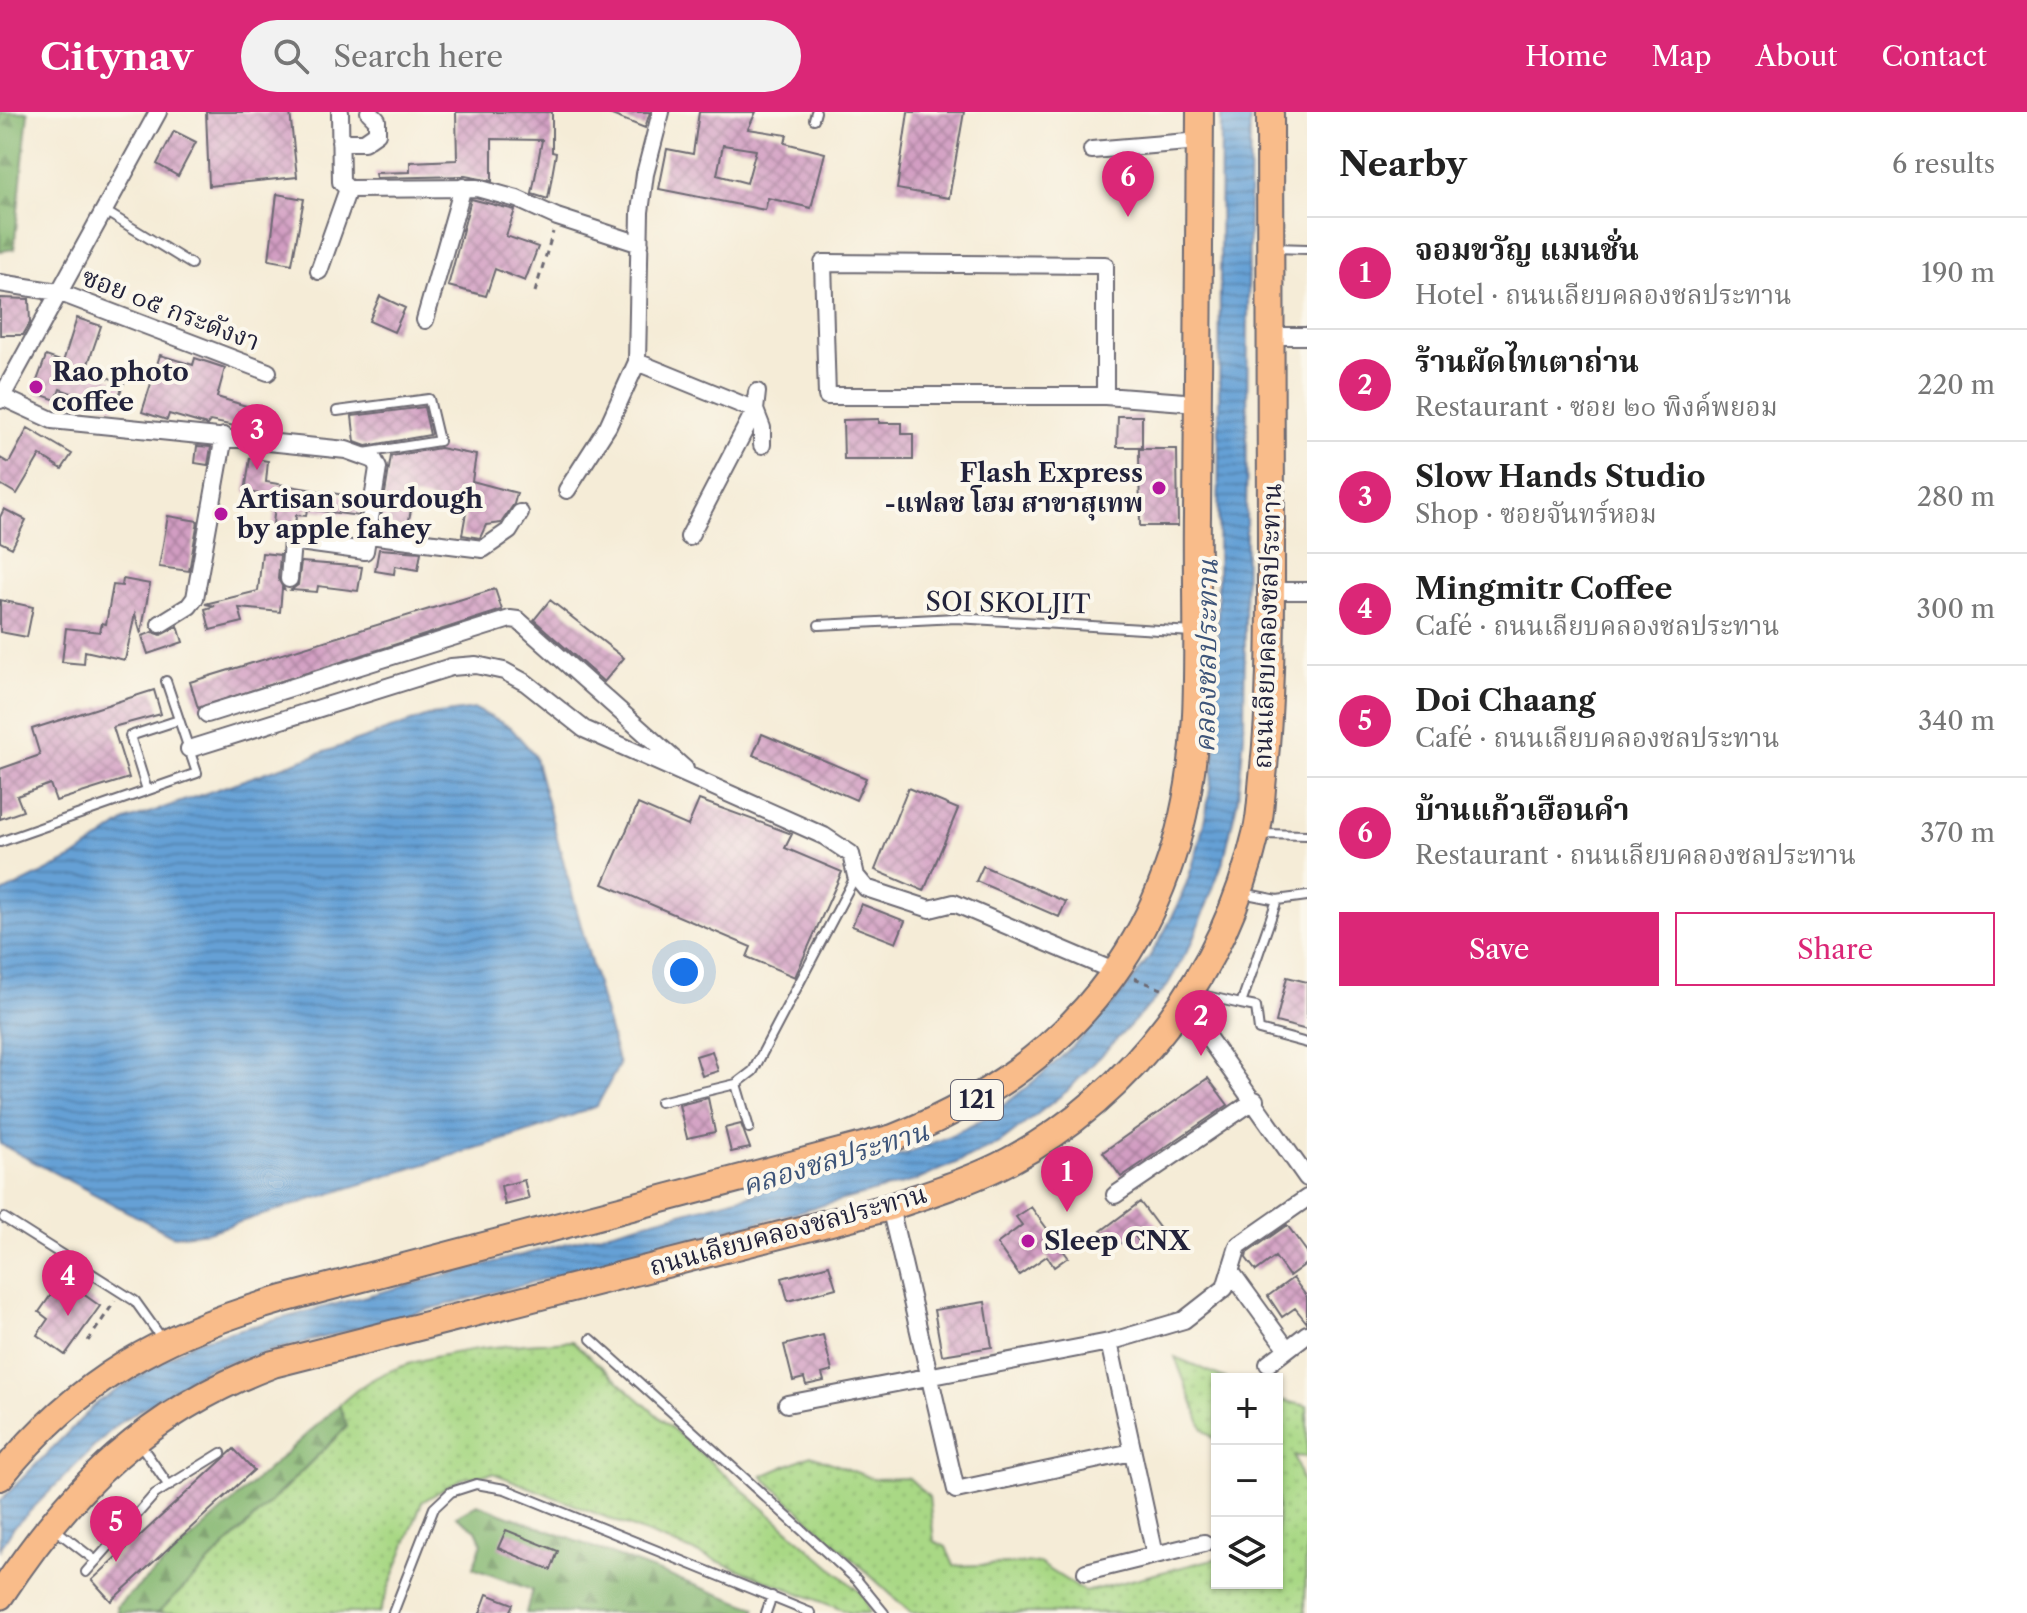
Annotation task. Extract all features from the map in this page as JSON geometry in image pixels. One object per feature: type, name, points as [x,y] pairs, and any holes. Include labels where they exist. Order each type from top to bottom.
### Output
[{"type":"main road","name":"121","points":[[0,1477],[60,1410],[109,1371],[164,1341],[226,1315],[283,1299],[905,1134],[987,1095],[1037,1059],[1125,975],[1158,891],[1179,822],[1196,717],[1200,112]]},
{"type":"main road","name":"ถนนเลียบคลองชลประทาน","points":[[0,1596],[50,1525],[135,1438],[202,1394],[273,1364],[890,1207],[1008,1161],[1057,1131],[1126,1074],[1181,996],[1237,892],[1257,834],[1270,696],[1270,112]]},
{"type":"street","points":[[158,112],[102,209],[1,398],[52,420],[224,436],[364,454],[378,468],[365,551],[292,541],[289,579]]},
{"type":"street","points":[[340,112],[341,182],[348,189],[463,187],[517,199],[557,217],[640,244]]},
{"type":"street","points":[[340,142],[364,142],[377,133],[377,120],[369,112]]},
{"type":"street","points":[[567,490],[608,426],[637,362],[645,174],[661,112]]},
{"type":"street","points":[[1092,150],[1200,141]]},
{"type":"street","points":[[425,320],[463,187]]},
{"type":"street","points":[[319,271],[348,189]]},
{"type":"street","points":[[1105,396],[1105,265],[823,263],[827,396],[1105,396],[1198,403]]},
{"type":"street","name":"ซอย ๐๕ กระดังงา","points":[[0,283],[58,292],[268,372]]},
{"type":"street","points":[[1271,336],[1307,336]]},
{"type":"street","points":[[637,362],[755,410],[762,428],[762,445]]},
{"type":"street","points":[[689,537],[755,410],[757,392]]},
{"type":"street","points":[[160,624],[189,606],[195,598],[224,436]]},
{"type":"street","points":[[369,535],[483,549],[509,531],[520,513]]},
{"type":"street","points":[[1271,591],[1307,591]]},
{"type":"street","points":[[207,714],[510,619],[518,620],[695,778]]},
{"type":"street","points":[[189,749],[426,674],[476,665],[504,671],[526,683],[584,729],[824,836],[851,854],[856,876],[866,888],[930,909],[954,903],[1125,975]]},
{"type":"street","points":[[1181,996],[1307,1178]]},
{"type":"street","points":[[1115,1195],[1255,1100]]},
{"type":"street","points":[[787,1404],[1109,1342],[1184,1320],[1225,1288],[1238,1246],[1307,1198]]},
{"type":"street","points":[[890,1207],[956,1490],[1132,1452]]},
{"type":"street","points":[[1232,1273],[1287,1349]]},
{"type":"street","points":[[1268,1364],[1307,1334]]},
{"type":"street","points":[[1109,1342],[1155,1555]]},
{"type":"street","points":[[1086,1572],[1204,1543]]},
{"type":"lane","points":[[102,209],[191,264]]},
{"type":"lane","points":[[1269,248],[1307,249]]},
{"type":"lane","points":[[337,411],[429,399],[439,441],[364,454]]},
{"type":"lane","name":"SOI SKOLJIT","points":[[819,625],[956,618],[1196,632]]},
{"type":"lane","points":[[0,842],[197,773],[166,681]]},
{"type":"lane","points":[[147,790],[130,736],[179,720]]},
{"type":"lane","points":[[1257,834],[1307,835]]},
{"type":"lane","points":[[660,1102],[736,1084],[753,1071],[856,876]]},
{"type":"lane","points":[[1237,892],[1277,900],[1307,896]]},
{"type":"lane","points":[[1241,1004],[1277,900]]},
{"type":"lane","points":[[1181,996],[1256,1007],[1259,1030],[1307,1043]]},
{"type":"lane","points":[[736,1084],[749,1128]]},
{"type":"lane","points":[[4,1218],[135,1301],[164,1341]]},
{"type":"lane","points":[[591,1339],[857,1580],[884,1613]]},
{"type":"lane","points":[[135,1438],[169,1486]]},
{"type":"lane","points":[[86,1572],[155,1494],[221,1453]]},
{"type":"lane","points":[[393,1613],[434,1508],[451,1492],[476,1484],[505,1489],[811,1613]]},
{"type":"lane","points":[[50,1525],[96,1561]]},
{"type":"lane","points":[[766,1613],[772,1596]]},
{"type":"path","points":[[535,292],[557,217]]},
{"type":"path","points":[[1125,975],[1181,996]]},
{"type":"path","points":[[88,1341],[121,1293]]},
{"type":"green space","points":[[0,112],[28,112],[14,249],[0,251]]},
{"type":"green space","points":[[572,1341],[864,1596],[869,1613],[850,1613],[493,1473],[461,1479],[422,1502],[379,1613],[158,1613],[347,1427],[339,1405],[364,1384],[389,1371],[440,1356],[495,1347]]},
{"type":"green space","points":[[1175,1357],[1213,1373],[1211,1436],[1203,1429]]},
{"type":"green space","points":[[1283,1400],[1307,1406],[1307,1457],[1294,1456],[1307,1496],[1305,1613],[911,1613],[762,1476],[811,1455],[874,1479],[909,1478],[929,1497],[934,1541],[946,1547],[954,1566],[1039,1563],[1085,1592],[1211,1560],[1211,1589],[1283,1589]]},
{"type":"green space","points":[[339,1405],[347,1426],[158,1613],[118,1613],[117,1606]]},
{"type":"green space","points":[[477,1504],[756,1608],[754,1613],[526,1613],[532,1590],[473,1568],[482,1543],[476,1530],[456,1516]]},
{"type":"water","points":[[1221,112],[1250,112],[1244,736],[1238,798],[1224,859],[1193,941],[1166,988],[1067,1091],[1000,1143],[918,1180],[207,1368],[116,1425],[13,1528],[0,1549],[0,1501],[98,1402],[196,1341],[908,1153],[968,1127],[998,1109],[1055,1063],[1110,1008],[1138,974],[1160,939],[1193,866],[1211,782],[1217,734]]},
{"type":"water","points":[[475,709],[510,727],[534,754],[619,1065],[597,1106],[534,1130],[208,1232],[173,1236],[0,1144],[0,894],[73,858],[126,821],[431,715]]},
{"type":"building","points":[[206,112],[290,112],[297,177],[209,186]]},
{"type":"building","points":[[456,112],[552,112],[552,152],[556,153],[548,199],[532,194],[542,140],[492,139],[492,181],[465,176],[376,178],[375,173],[410,172],[410,162],[457,160]]},
{"type":"building","points":[[604,112],[650,112],[645,128]]},
{"type":"building","points":[[699,112],[756,112],[748,129],[787,135],[785,143],[825,153],[811,208],[768,198],[765,210],[659,189],[667,149],[693,154]],"holes":[[[723,145],[756,150],[747,183],[717,175]]]},
{"type":"building","points":[[908,112],[964,112],[949,198],[897,189]]},
{"type":"building","points":[[174,131],[196,142],[178,176],[157,164]]},
{"type":"building","points":[[277,194],[304,199],[292,264],[269,260]]},
{"type":"building","points":[[471,199],[515,210],[506,236],[538,247],[525,281],[495,269],[486,296],[448,286]]},
{"type":"building","points":[[380,296],[405,308],[394,332],[369,321]]},
{"type":"building","points":[[0,298],[29,299],[30,323],[23,335],[0,335]]},
{"type":"building","points":[[77,318],[101,326],[86,370],[124,383],[114,408],[60,389],[56,400],[33,392],[46,356],[63,362]]},
{"type":"building","points":[[160,355],[193,365],[195,358],[225,368],[217,397],[256,409],[250,429],[210,421],[207,425],[169,414],[167,420],[142,412]]},
{"type":"building","points":[[424,407],[430,435],[366,446],[355,442],[352,416]]},
{"type":"building","points":[[1118,416],[1142,416],[1142,447],[1117,447]]},
{"type":"building","points":[[879,419],[879,423],[902,423],[902,434],[913,434],[913,460],[844,460],[843,420]]},
{"type":"building","points":[[28,428],[72,454],[62,469],[40,455],[17,494],[0,484],[0,458],[9,463]]},
{"type":"building","points":[[197,446],[211,447],[208,465],[195,463]]},
{"type":"building","points":[[440,448],[476,455],[472,481],[517,493],[514,504],[501,523],[486,525],[480,538],[462,535],[467,507],[414,496],[407,529],[380,524],[391,456]]},
{"type":"building","name":"Flash Express -แฟลช โฮม สาขาสุเทพ","points":[[1139,449],[1177,449],[1178,526],[1140,526]]},
{"type":"building","points":[[250,458],[268,461],[266,482],[362,498],[359,516],[307,509],[306,516],[296,515],[295,527],[273,524],[276,496],[245,492]]},
{"type":"building","points":[[4,509],[26,520],[12,548],[0,542],[0,517]]},
{"type":"building","points":[[168,516],[198,521],[189,571],[159,567]]},
{"type":"building","points":[[379,549],[421,552],[418,570],[395,566],[394,574],[375,571]]},
{"type":"building","points":[[262,553],[280,555],[278,579],[284,589],[280,612],[239,608],[243,622],[210,630],[205,609],[215,606],[205,604],[258,591]]},
{"type":"building","points":[[301,562],[362,567],[358,591],[318,586],[317,592],[291,590],[298,585]]},
{"type":"building","points":[[123,579],[150,584],[141,634],[135,614],[125,660],[85,651],[84,664],[62,662],[66,628],[100,632],[102,623],[106,624],[113,585],[122,586]]},
{"type":"building","points":[[495,589],[502,610],[198,708],[190,682]]},
{"type":"building","points":[[0,600],[33,607],[27,637],[0,632]]},
{"type":"building","points":[[550,600],[624,658],[604,682],[534,620]]},
{"type":"building","points":[[178,626],[183,642],[148,654],[142,636],[153,632],[161,635]]},
{"type":"building","points":[[154,690],[161,714],[113,727],[129,778],[56,801],[50,784],[17,796],[23,811],[0,819],[0,769],[40,755],[32,729]]},
{"type":"building","points":[[762,734],[866,778],[856,800],[753,755]]},
{"type":"building","points":[[908,788],[958,809],[924,891],[875,870]]},
{"type":"building","points":[[699,800],[792,834],[785,848],[842,872],[795,977],[747,957],[751,947],[603,884],[638,804],[688,826]]},
{"type":"building","points":[[983,866],[1066,902],[1059,917],[976,881]]},
{"type":"building","points":[[861,904],[905,921],[896,943],[852,926]]},
{"type":"building","points":[[1287,977],[1307,982],[1307,1030],[1276,1022]]},
{"type":"building","points":[[712,1051],[718,1071],[702,1076],[696,1056]]},
{"type":"building","points":[[1208,1078],[1228,1105],[1121,1177],[1103,1152]]},
{"type":"building","points":[[708,1098],[715,1132],[687,1138],[679,1105]]},
{"type":"building","points":[[741,1124],[750,1148],[731,1152],[725,1128]]},
{"type":"building","points":[[524,1180],[529,1199],[505,1205],[501,1186]]},
{"type":"building","points":[[1140,1202],[1163,1233],[1143,1247],[1133,1234],[1113,1249],[1101,1231]]},
{"type":"building","name":"Sleep CNX","points":[[1031,1207],[1068,1257],[1054,1267],[1047,1256],[1019,1275],[997,1244],[1022,1225],[1016,1217]]},
{"type":"building","points":[[1287,1225],[1307,1252],[1307,1263],[1289,1276],[1275,1257],[1256,1271],[1246,1258],[1247,1253]]},
{"type":"building","points":[[829,1265],[836,1288],[788,1301],[782,1278]]},
{"type":"building","points":[[1293,1278],[1307,1297],[1307,1323],[1295,1308],[1282,1317],[1268,1296]]},
{"type":"building","points":[[62,1279],[100,1306],[65,1355],[37,1335],[48,1319],[39,1312]]},
{"type":"building","points":[[985,1302],[992,1347],[942,1355],[934,1310]]},
{"type":"building","points":[[823,1335],[832,1371],[822,1374],[824,1381],[806,1385],[804,1378],[793,1381],[784,1345]]},
{"type":"building","points":[[234,1449],[254,1470],[111,1601],[92,1580]]},
{"type":"building","points":[[506,1530],[558,1551],[551,1570],[498,1548]]},
{"type":"building","points":[[487,1594],[513,1604],[509,1613],[480,1613]]},
{"type":"place","name":"บ้านแก้วเฮือนคำ","points":[[1128,217]]},
{"type":"place","name":"Rao photo coffee","points":[[36,387]]},
{"type":"place","name":"Slow Hands Studio","points":[[257,470]]},
{"type":"place","name":"Flash Express -แฟลช โฮม สาขาสุเทพ","points":[[1159,488]]},
{"type":"place","name":"Artisan sourdough by apple fahey","points":[[221,514]]},
{"type":"place","name":"ร้านผัดไทเตาถ่าน","points":[[1201,1056]]},
{"type":"place","name":"จอมขวัญ แมนชั่น","points":[[1067,1212]]},
{"type":"place","name":"Sleep CNX","points":[[1028,1241]]},
{"type":"place","name":"Mingmitr Coffee","points":[[68,1316]]},
{"type":"place","name":"Doi Chaang","points":[[116,1562]]},
{"type":"water label","name":"คลองชลประทาน","points":[[1206,656]]},
{"type":"water label","name":"คลองชลประทาน","points":[[835,1158]]}]
